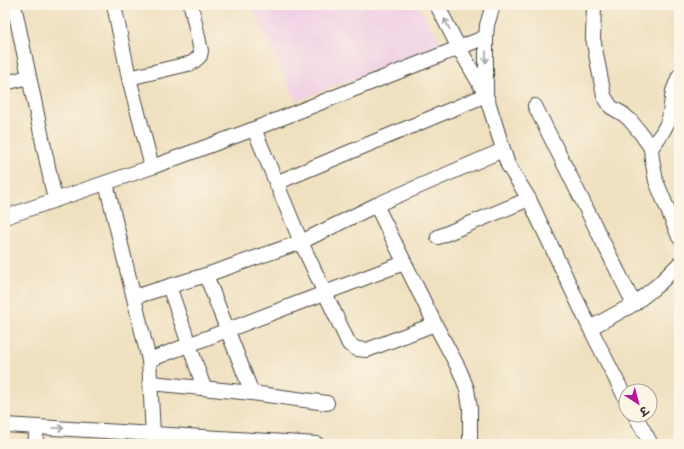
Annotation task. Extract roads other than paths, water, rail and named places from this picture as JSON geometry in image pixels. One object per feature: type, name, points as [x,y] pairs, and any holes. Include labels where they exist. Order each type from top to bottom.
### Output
[{"type":"street","points":[[114,5],[129,78],[152,167]]},
{"type":"street","points":[[129,78],[185,66],[196,61],[200,56],[200,51],[191,5]]},
{"type":"street","points":[[437,5],[459,48],[486,95],[508,165],[529,198],[590,328],[618,383]]},
{"type":"street","points":[[486,95],[486,37],[493,5]]},
{"type":"street","points":[[594,5],[593,38],[604,96],[611,107],[630,120],[640,131],[651,148],[656,181],[679,236]]},
{"type":"street","points":[[11,8],[29,78],[55,200]]},
{"type":"street","points":[[5,217],[152,167],[254,129],[486,37]]},
{"type":"street","points":[[651,148],[668,122],[673,91],[679,76]]},
{"type":"street","points":[[5,83],[29,78]]},
{"type":"street","points":[[276,183],[486,95]]},
{"type":"street","points":[[535,106],[634,304]]},
{"type":"street","points":[[254,129],[301,242],[349,344],[357,349],[367,350],[435,324]]},
{"type":"street","points":[[134,297],[206,275],[301,242],[376,206],[503,150]]},
{"type":"street","points":[[106,183],[149,360],[153,434]]},
{"type":"street","points":[[438,237],[529,198]]},
{"type":"street","points":[[376,206],[459,369],[467,389],[470,408],[470,444]]},
{"type":"street","points":[[149,360],[404,263]]},
{"type":"street","points":[[590,328],[634,304],[659,284],[679,264]]},
{"type":"street","points":[[206,275],[252,393]]},
{"type":"street","points":[[169,286],[204,388]]},
{"type":"street","points":[[151,383],[252,393],[326,404]]},
{"type":"street","points":[[639,423],[651,444]]},
{"type":"street","points":[[5,425],[317,444]]},
{"type":"street","points":[[35,444],[37,427]]}]
